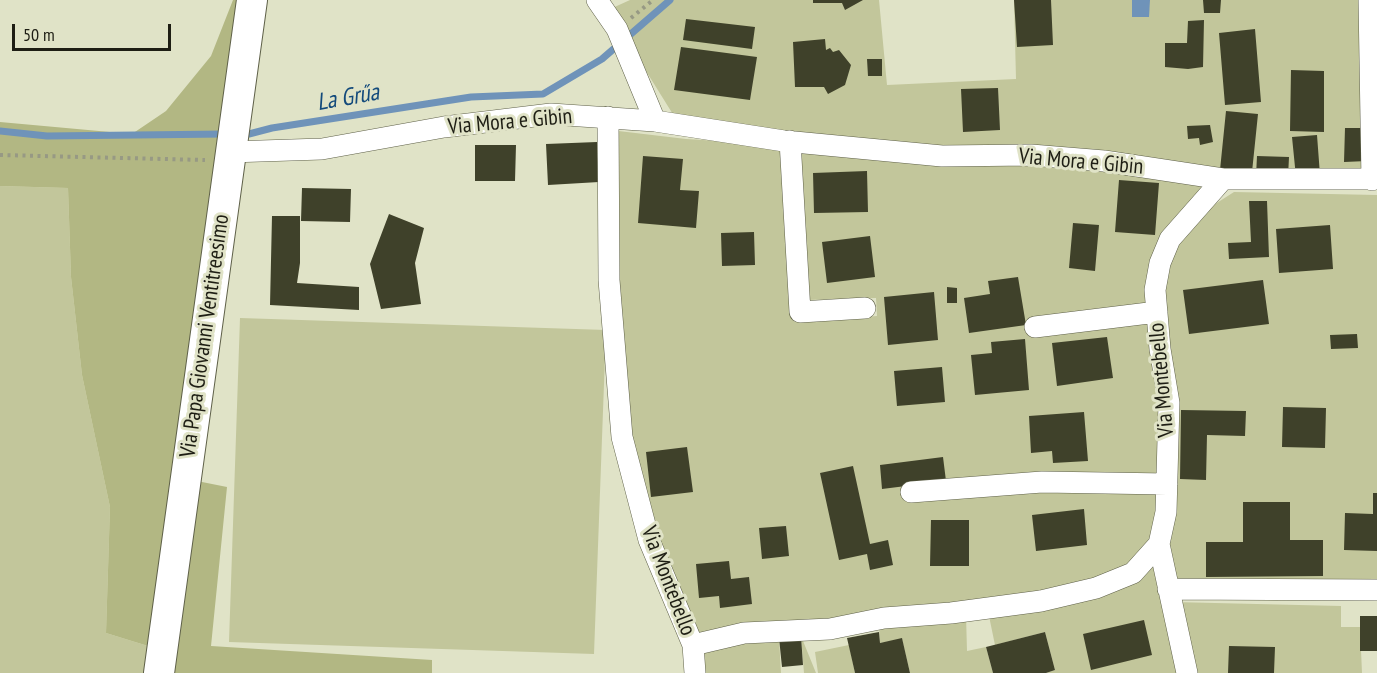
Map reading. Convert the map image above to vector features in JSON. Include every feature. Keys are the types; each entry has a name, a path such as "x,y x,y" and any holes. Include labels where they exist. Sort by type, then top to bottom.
{"street":[{"name":"Via Papa Giovanni Ventitreesimo","path":"159,673 252,0"},
{"path":"597,0 621,40 655,121"},
{"name":"Via Mora e Gibin","path":"230,156 322,149 444,127 551,114 655,121 790,141 942,156 1031,155 1104,161 1223,179 1375,180 1369,0"},
{"name":"Via Montebello","path":"608,117 609,280 622,437 650,540 693,645 744,633 830,629 884,618 951,613 1041,601 1096,588 1133,573 1159,544 1166,512 1169,403 1155,290 1160,263 1170,238 1223,179"},
{"path":"790,141 800,312 865,308"},
{"name":"Via Montebello","path":"1035,327 1157,312"},
{"path":"911,492 1042,482 1167,484"},
{"path":"1159,544 1187,673"},
{"path":"1168,589 1377,590"},
{"path":"693,645 695,673"}],"path":[{"path":"0,155 230,156"}],"green space":[{"path":"233,0 240,0 218,133 148,646 106,633 110,507 82,375 71,277 68,188 0,186 0,122 132,134 166,111 211,56"},
{"path":"630,0 879,0 887,85 1016,79 1014,0 1365,0 1367,188 942,150 684,132 608,10"},
{"path":"610,130 686,139 785,145 794,322 877,316 876,298 806,300 798,150 1043,164 1226,188 1174,231 1153,315 1166,484 999,488 1165,490 1144,561 1088,585 695,636 654,545 628,439"},
{"path":"0,186 68,188 71,277 82,375 110,507 106,633 148,646 144,673 0,673"},
{"path":"1234,192 1377,195 1377,584 1171,593 1162,257 1198,215"},
{"path":"240,318 606,330 594,654 229,642"},
{"path":"187,479 227,487 211,646 432,660 432,673 165,673"},
{"path":"1160,549 1183,673 1046,673 1055,670 1045,632 995,645 989,616 1038,607"},
{"path":"1173,602 1341,606 1341,627 1360,627 1362,673 1188,673"},
{"path":"966,615 967,651 986,647 993,673 910,673 902,639 880,643 879,626"},
{"path":"801,636 816,673 804,673"},
{"path":"779,638 781,673 701,673 698,643"},
{"path":"849,645 855,673 818,673 815,652"}],"water":[{"path":"1132,0 1150,0 1149,17 1132,17"}],"building":[{"path":"813,0 863,0 845,10 842,3 813,3"},
{"path":"1014,0 1051,0 1053,45 1017,47"},
{"path":"1203,0 1221,0 1220,13 1204,13"},
{"path":"686,19 755,27 752,49 683,40"},
{"path":"1204,20 1203,67 1188,69 1165,67 1165,43 1187,43 1188,21"},
{"path":"1255,29 1261,102 1225,105 1219,33"},
{"path":"825,39 826,50 830,48 833,52 839,50 851,65 845,85 828,94 824,87 795,87 793,42"},
{"path":"681,47 757,57 750,100 674,90"},
{"path":"867,59 882,59 882,76 868,76"},
{"path":"1291,70 1324,71 1324,132 1290,131"},
{"path":"998,88 1000,130 963,132 961,89"},
{"path":"1226,111 1258,114 1252,172 1220,170"},
{"path":"1210,125 1213,142 1200,145 1199,138 1188,139 1187,126"},
{"path":"1345,128 1366,128 1367,161 1344,162"},
{"path":"1317,135 1320,175 1296,177 1292,137"},
{"path":"597,142 599,182 548,185 546,144"},
{"path":"475,145 516,145 515,181 475,181"},
{"path":"643,156 683,159 680,190 699,191 696,228 638,223"},
{"path":"1257,156 1289,157 1288,177 1256,176"},
{"path":"867,171 868,212 814,213 813,173"},
{"path":"1119,180 1159,183 1155,235 1115,232"},
{"path":"302,188 351,189 350,222 301,221"},
{"path":"1249,201 1267,201 1269,257 1229,259 1228,243 1251,242"},
{"path":"389,214 424,228 415,263 421,304 381,309 370,264"},
{"path":"272,216 300,216 300,263 297,283 359,287 359,310 270,305"},
{"path":"1073,223 1099,225 1095,271 1069,268"},
{"path":"1330,225 1333,269 1279,273 1276,229"},
{"path":"754,232 755,265 722,266 721,233"},
{"path":"870,236 875,277 827,283 822,242"},
{"path":"1018,277 1026,325 969,333 964,298 990,294 988,281"},
{"path":"1263,280 1269,324 1189,334 1183,290"},
{"path":"947,287 957,288 957,303 947,303"},
{"path":"934,292 938,340 888,345 884,297"},
{"path":"1357,334 1358,348 1331,349 1330,335"},
{"path":"1107,337 1113,378 1057,386 1052,343"},
{"path":"1025,339 1029,390 975,395 971,355 992,353 991,342"},
{"path":"942,367 945,402 897,406 894,371"},
{"path":"1283,407 1326,408 1325,448 1282,447"},
{"path":"1181,410 1246,411 1245,436 1207,435 1206,480 1180,479"},
{"path":"1084,412 1088,461 1053,463 1052,451 1031,453 1029,416"},
{"path":"687,447 693,492 651,497 646,452"},
{"path":"943,457 946,481 882,489 880,465"},
{"path":"853,466 870,544 888,540 893,565 870,570 867,554 839,560 820,473"},
{"path":"1373,493 1377,493 1377,551 1344,550 1345,513 1373,514"},
{"path":"1243,502 1290,502 1290,540 1323,540 1323,576 1206,577 1206,542 1243,542"},
{"path":"1084,509 1087,545 1036,551 1032,515"},
{"path":"931,520 969,520 969,566 930,566"},
{"path":"786,526 789,556 762,559 759,528"},
{"path":"729,561 731,579 749,577 752,604 720,608 719,596 699,598 696,564"},
{"path":"1360,616 1377,616 1377,651 1360,651"},
{"path":"1144,620 1152,655 1091,670 1083,634"},
{"path":"879,632 880,643 902,638 910,673 855,673 847,638"},
{"path":"1045,632 1055,670 1046,673 993,673 986,647"},
{"path":"801,636 803,665 782,667 779,638"},
{"path":"1229,646 1275,647 1274,673 1228,673"}],"waterway":[{"name":"La Grűa","path":"239,134 471,97 543,94 602,59 670,0"},
{"name":"La Grűa","path":"0,131 47,136 225,134"}]}
